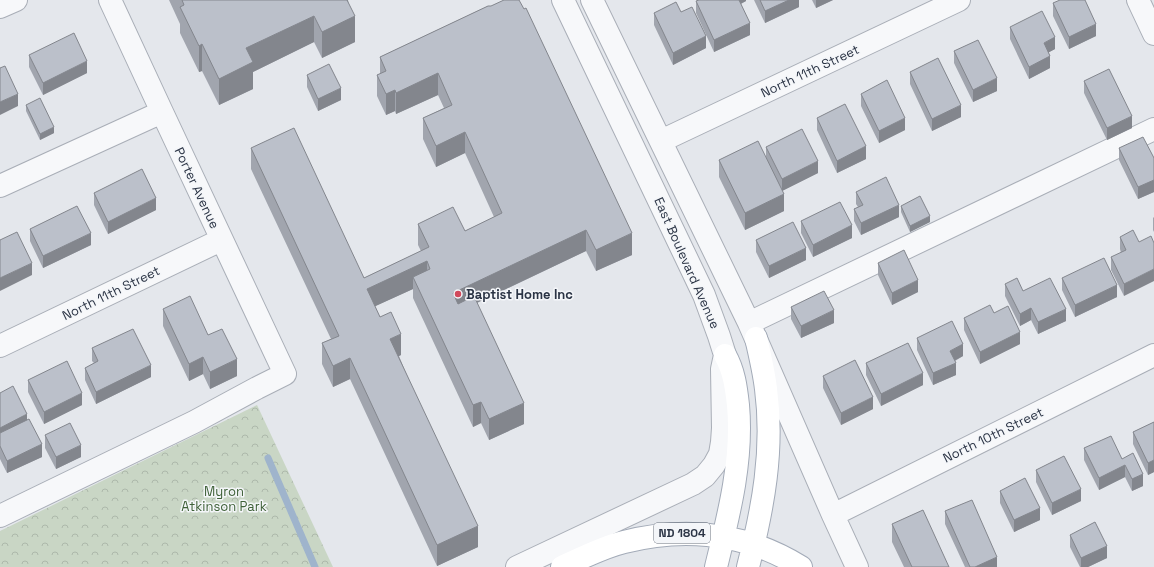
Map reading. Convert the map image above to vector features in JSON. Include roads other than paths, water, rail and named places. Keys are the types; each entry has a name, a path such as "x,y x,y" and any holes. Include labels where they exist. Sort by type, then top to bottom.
{"main road":[{"path":"748,567 754,545 765,486 769,434 766,388 752,331"},
{"path":"716,567 724,537 735,481 739,439 739,418 735,380 731,365 725,355"},
{"name":"ND 1804","path":"562,567 602,549 623,542 684,533 724,537 754,545 770,550 801,567"}],"street":[{"path":"0,8 16,0"},
{"name":"Porter Avenue","path":"0,516 194,422 285,374 110,0"},
{"name":"East Boulevard Avenue","path":"517,567 693,484 705,476 714,465 720,454 722,442 722,369 725,355 719,336 704,295 563,0"},
{"path":"592,0 752,331 857,567"},
{"name":"North 11th Street","path":"661,142 960,0"},
{"path":"1138,0 1154,34"},
{"path":"0,186 162,112"},
{"path":"752,331 1154,129"},
{"name":"North 11th Street","path":"0,346 222,240"},
{"name":"North 10th Street","path":"833,515 1154,355"}],"waterway":[{"path":"268,458 315,567"}],"place":[{"name":"Baptist Home Inc","path":"458,294"}],"park label":[{"name":"Myron Atkinson Park","path":"224,498"}]}
